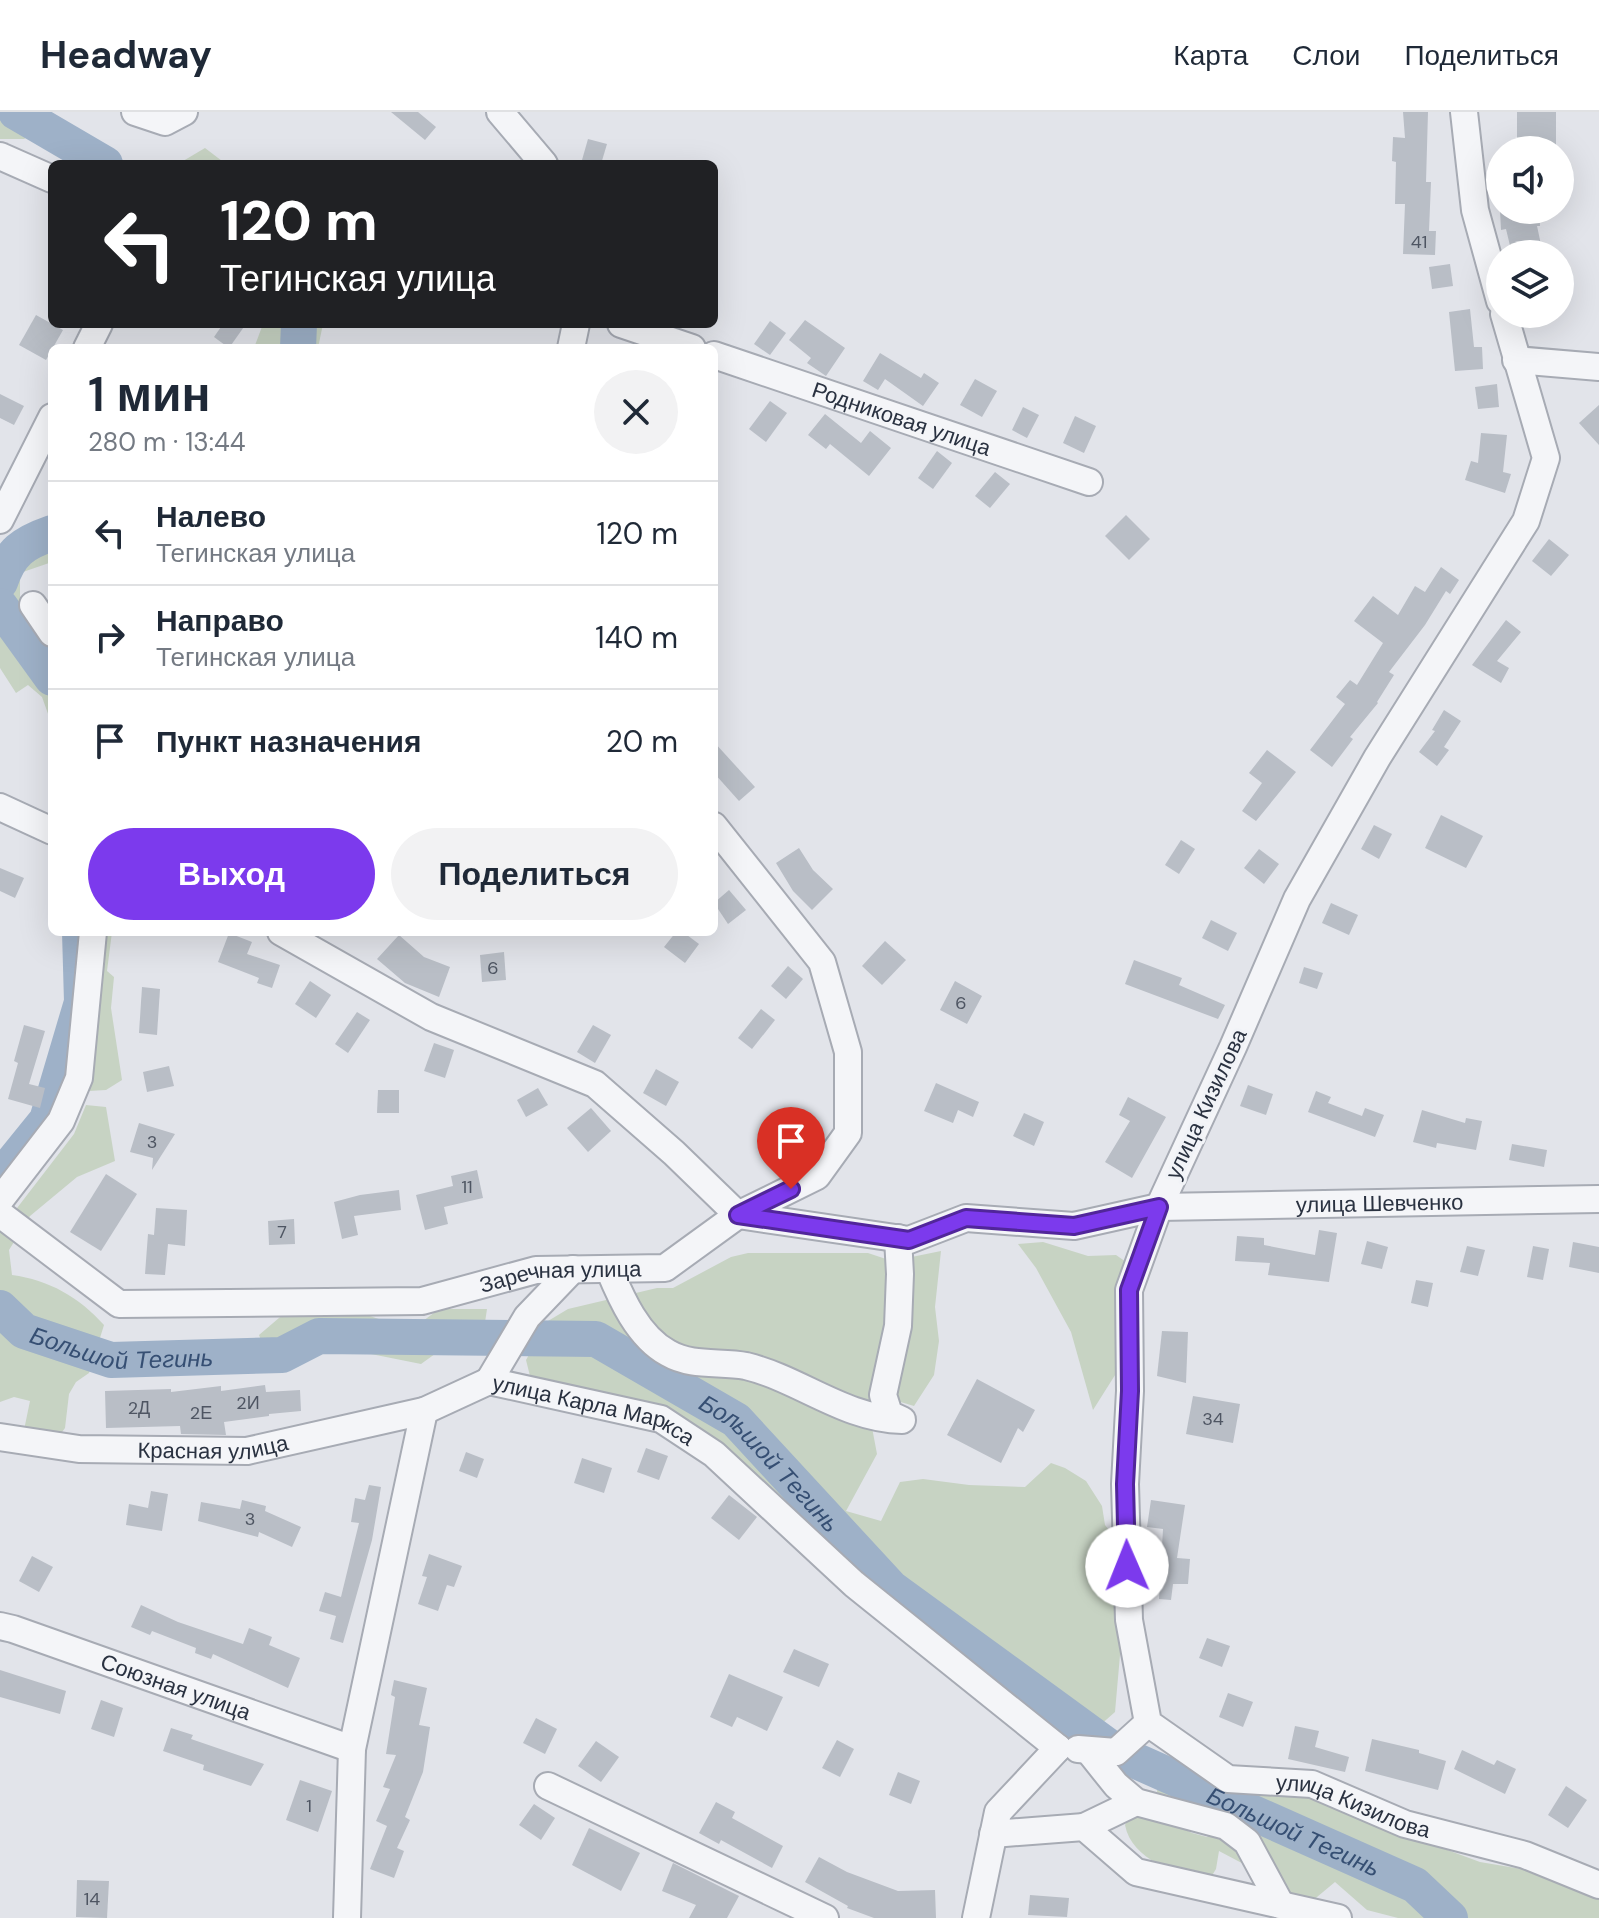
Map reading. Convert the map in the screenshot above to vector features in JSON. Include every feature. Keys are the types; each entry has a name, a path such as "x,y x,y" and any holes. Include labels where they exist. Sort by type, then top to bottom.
{"street":[{"path":"135,112 165,122 184,112"},
{"path":"500,112 541,160"},
{"path":"1464,112 1475,210 1486,250"},
{"path":"0,156 48,177"},
{"path":"633,328 680,344"},
{"name":"улица Кизилова","path":"1508,328 1546,458 1526,521 1377,758 1297,899 1159,1207 1129,1290 1130,1391 1125,1484 1129,1620 1148,1723 1228,1779 1312,1784 1405,1824 1525,1855 1599,1885"},
{"name":"Родниковая улица","path":"718,356 1089,482"},
{"path":"1516,360 1599,367"},
{"path":"0,520 48,425"},
{"path":"33,605 48,627"},
{"path":"0,807 48,829"},
{"name":"Заречная улица","path":"0,1214 119,1304 422,1301 536,1270 665,1268 738,1215 817,1176 848,1133 848,1052 822,962 718,831"},
{"path":"0,1200 61,1121 79,1078 93,936"},
{"path":"288,936 431,1017 595,1084 674,1153 738,1215 898,1238 898,1326 883,1395 889,1414 902,1420 882,1419 841,1407 789,1381 744,1366 698,1363 668,1353 634,1319 609,1269"},
{"name":"улица Шевченко","path":"898,1238 909,1240 966,1218 1074,1226 1159,1207 1599,1199"},
{"path":"489,1381 527,1317 573,1269"},
{"name":"улица Карла Маркса","path":"424,1411 489,1381 661,1419 714,1454 854,1584 1058,1748"},
{"path":"347,1918 352,1749 424,1411"},
{"name":"Красная улица","path":"0,1437 79,1449 247,1451 424,1411"},
{"name":"Союзная улица","path":"0,1626 352,1749"},
{"path":"976,1918 998,1812 1058,1748 1116,1752 1148,1723"},
{"path":"1088,1750 1116,1785 1136,1802 1226,1826 1247,1842 1281,1905"},
{"path":"548,1786 825,1918"},
{"path":"993,1834 1084,1827 1136,1802"},
{"path":"1084,1827 1136,1872 1338,1918"}],"green space":[{"path":"0,112 48,112 51,124 24,139 0,139"},
{"path":"205,148 221,160 185,160"},
{"path":"262,328 322,328 319,344 256,344"},
{"path":"48,526 48,563 20,573 20,606 48,655 48,714 42,697 28,685 16,693 0,668 0,593 8,577 19,572 9,546 15,534"},
{"path":"80,936 111,936 107,971 114,977 111,1008 122,1080 106,1090 89,1091 79,1078"},
{"path":"86,1105 106,1107 115,1161 77,1177 30,1216 9,1250 12,1275 62,1291 104,1325 89,1373 76,1382 69,1394 65,1428 56,1440 24,1430 30,1401 14,1397 0,1402 0,1209 14,1212 74,1134"},
{"path":"1043,1242 1088,1256 1116,1255 1129,1264 1122,1364 1093,1410 1071,1332 1036,1268 1018,1244"},
{"path":"941,1251 935,1307 939,1341 934,1375 914,1406 894,1400 870,1417 877,1454 846,1511 881,1521 900,1482 923,1479 1025,1487 1051,1463 1086,1481 1102,1506 1105,1525 1121,1546 1123,1621 1115,1712 1098,1727 1116,1752 1058,1748 714,1454 531,1380 526,1360 548,1321 568,1309 657,1288 673,1288 731,1257 748,1253 868,1253 892,1261"},
{"path":"439,1309 487,1309 481,1349 446,1346 421,1364 336,1347 301,1353 264,1348 259,1335 286,1312 329,1317 367,1315 411,1330"},
{"path":"1175,1758 1231,1790 1302,1796 1352,1811 1480,1862 1528,1870 1599,1893 1599,1918 1398,1918 1367,1910 1335,1882 1311,1902 1289,1895 1276,1881 1219,1851 1216,1869 1208,1882 1170,1870 1146,1856 1129,1837 1125,1825 1131,1814 1163,1818 1207,1837 1229,1815 1183,1810 1157,1792 1159,1760"}],"building":[{"path":"391,112 418,112 436,127 425,140"},
{"path":"1403,112 1428,112 1426,182 1431,182 1429,231 1436,231 1435,255 1403,254 1405,204 1395,204 1396,162 1392,161 1393,137 1405,138"},
{"path":"1517,112 1556,112 1556,136 1517,136"},
{"path":"588,139 607,144 602,160 582,160"},
{"path":"1501,224 1540,224 1537,226 1540,240 1509,240 1506,229 1501,230"},
{"path":"1450,264 1453,286 1432,289 1429,267"},
{"path":"1470,309 1474,347 1482,347 1483,369 1455,371 1449,312"},
{"path":"36,315 48,322 48,328 63,330 55,344 48,344 46,360 19,345"},
{"path":"805,320 845,348 826,376 807,363 811,358 789,340"},
{"path":"770,321 786,333 770,355 754,344"},
{"path":"220,328 243,328 232,344 224,344 214,337"},
{"path":"880,353 921,378 924,373 939,383 923,406 885,379 878,390 863,381"},
{"path":"975,379 997,391 982,417 960,405"},
{"path":"1497,384 1499,407 1478,409 1475,387"},
{"path":"0,394 24,406 14,425 0,418"},
{"path":"770,401 787,413 766,442 749,429"},
{"path":"1599,405 1599,445 1579,423"},
{"path":"1023,407 1039,415 1027,438 1012,430"},
{"path":"825,414 861,443 870,431 891,448 869,476 830,444 826,449 808,435"},
{"path":"1075,416 1096,426 1084,453 1063,443"},
{"path":"1481,433 1507,435 1503,472 1511,474 1505,493 1465,480 1471,461 1478,463"},
{"path":"937,451 952,463 933,489 918,478"},
{"path":"995,472 1010,484 990,508 975,496"},
{"path":"1126,515 1150,539 1129,560 1105,536"},
{"path":"1549,539 1569,555 1551,576 1532,561"},
{"path":"1441,567 1459,580 1450,594 1446,591 1389,672 1394,675 1378,703 1350,737 1353,739 1332,767 1310,750 1345,704 1336,697 1350,680 1357,685 1383,643 1354,621 1373,596 1398,615 1415,586 1425,592"},
{"path":"1506,620 1521,632 1497,661 1509,668 1501,683 1472,665"},
{"path":"1444,710 1461,721 1444,747 1449,750 1437,766 1419,752 1435,731 1432,730"},
{"path":"718,746 755,787 739,801 718,777"},
{"path":"1267,750 1296,772 1256,821 1242,811 1262,783 1249,773"},
{"path":"1441,815 1483,836 1466,868 1425,848"},
{"path":"1374,825 1392,834 1379,859 1361,849"},
{"path":"1181,840 1195,849 1179,874 1165,865"},
{"path":"799,848 813,870 833,889 812,910 793,891 776,863"},
{"path":"1259,849 1279,864 1264,884 1244,868"},
{"path":"0,868 24,878 15,898 0,891"},
{"path":"729,890 746,910 728,924 718,909 718,900"},
{"path":"1331,903 1358,915 1349,935 1322,923"},
{"path":"1211,920 1237,933 1228,951 1202,938"},
{"path":"228,936 237,936 252,942 247,954 280,965 272,988 257,983 259,978 218,962"},
{"path":"400,936 424,957 450,967 439,997 405,983 377,959"},
{"path":"673,936 688,936 699,944 685,963 664,947"},
{"path":"885,941 906,960 882,985 862,966"},
{"path":"504,952 506,980 482,982 480,955"},
{"path":"1134,960 1182,978 1179,985 1225,1005 1218,1019 1125,984"},
{"path":"788,966 803,979 786,999 771,986"},
{"path":"1304,967 1323,973 1317,989 1299,983"},
{"path":"310,981 331,995 316,1018 295,1004"},
{"path":"955,981 982,996 967,1024 940,1010"},
{"path":"142,987 160,989 157,1035 139,1033"},
{"path":"761,1009 775,1020 752,1049 738,1038"},
{"path":"357,1012 370,1020 348,1053 335,1044"},
{"path":"24,1025 45,1031 29,1084 45,1088 40,1108 8,1099"},
{"path":"593,1025 611,1035 595,1063 577,1052"},
{"path":"434,1043 454,1050 445,1078 424,1071"},
{"path":"169,1066 174,1086 147,1092 143,1072"},
{"path":"656,1069 679,1082 666,1106 643,1093"},
{"path":"936,1083 979,1102 973,1117 958,1110 953,1123 924,1111"},
{"path":"1248,1085 1273,1094 1266,1115 1240,1106"},
{"path":"538,1088 548,1105 526,1117 517,1100"},
{"path":"378,1090 399,1090 399,1113 377,1113"},
{"path":"1316,1091 1331,1097 1328,1103 1362,1116 1365,1108 1384,1115 1375,1137 1308,1112"},
{"path":"1128,1097 1166,1117 1132,1178 1105,1162 1130,1121 1119,1115"},
{"path":"591,1108 611,1131 588,1152 567,1128"},
{"path":"1422,1110 1465,1123 1466,1118 1482,1121 1476,1150 1437,1143 1436,1148 1413,1142"},
{"path":"1024,1113 1044,1122 1034,1146 1013,1136"},
{"path":"139,1123 175,1134 152,1170 153,1158 130,1152"},
{"path":"1512,1144 1547,1150 1544,1167 1509,1160"},
{"path":"477,1170 483,1198 444,1207 448,1224 425,1230 416,1195 453,1186 451,1176"},
{"path":"106,1174 137,1194 101,1251 70,1232"},
{"path":"399,1190 401,1210 354,1216 358,1235 342,1239 334,1202"},
{"path":"156,1208 187,1210 185,1246 168,1244 165,1275 145,1274 148,1234 154,1235"},
{"path":"294,1219 295,1244 269,1245 268,1221"},
{"path":"1319,1230 1337,1233 1329,1282 1268,1275 1270,1263 1235,1261 1237,1236 1264,1238 1264,1245 1315,1255"},
{"path":"1367,1241 1388,1247 1382,1269 1361,1264"},
{"path":"1573,1242 1599,1247 1599,1273 1569,1267"},
{"path":"1467,1246 1485,1250 1478,1276 1460,1272"},
{"path":"1533,1246 1549,1249 1543,1280 1527,1277"},
{"path":"1416,1280 1433,1283 1428,1307 1411,1303"},
{"path":"1162,1331 1188,1332 1186,1383 1157,1376"},
{"path":"977,1379 1035,1410 1023,1432 1018,1428 1001,1463 947,1435"},
{"path":"265,1385 266,1392 300,1390 301,1411 224,1422 226,1435 181,1434 180,1426 106,1428 105,1391 171,1389 171,1392 221,1386 221,1391"},
{"path":"1193,1396 1240,1404 1233,1443 1186,1434"},
{"path":"646,1448 668,1456 659,1480 637,1472"},
{"path":"466,1452 484,1459 477,1478 459,1471"},
{"path":"582,1458 612,1468 604,1493 574,1483"},
{"path":"369,1485 381,1487 372,1540 343,1643 330,1639 336,1616 319,1611 325,1592 341,1597 359,1523 351,1522 355,1498 365,1500"},
{"path":"151,1491 168,1494 162,1531 126,1525 129,1504 148,1508"},
{"path":"729,1495 757,1517 739,1540 711,1518"},
{"path":"242,1500 266,1506 265,1511 301,1527 292,1547 259,1532 258,1537 198,1521 201,1502 240,1509"},
{"path":"1151,1500 1185,1505 1177,1558 1190,1559 1188,1584 1173,1584 1171,1600 1159,1599 1163,1529 1147,1527"},
{"path":"429,1554 462,1566 454,1587 447,1585 438,1611 418,1604 427,1577 422,1576"},
{"path":"32,1556 53,1567 39,1592 19,1581"},
{"path":"141,1605 178,1622 243,1644 249,1628 272,1637 269,1645 300,1658 288,1688 213,1654 211,1659 195,1653 196,1648 152,1631 150,1635 131,1627"},
{"path":"1207,1638 1230,1646 1222,1667 1199,1658"},
{"path":"794,1649 829,1664 819,1687 783,1672"},
{"path":"0,1670 66,1691 60,1714 0,1697"},
{"path":"729,1674 783,1697 767,1731 737,1717 732,1727 710,1717"},
{"path":"394,1680 427,1688 419,1725 430,1727 423,1772 405,1817 410,1820 397,1848 404,1851 394,1878 370,1869 387,1826 376,1821 390,1789 383,1787 396,1755 386,1754 395,1697 391,1695"},
{"path":"1228,1693 1253,1702 1243,1727 1219,1717"},
{"path":"101,1700 123,1708 114,1737 91,1729"},
{"path":"536,1718 557,1729 545,1754 523,1743"},
{"path":"1295,1726 1319,1731 1315,1747 1349,1757 1345,1772 1288,1759"},
{"path":"171,1728 193,1735 191,1739 264,1764 251,1786 203,1770 204,1765 163,1751"},
{"path":"1372,1739 1419,1750 1419,1753 1446,1761 1438,1790 1365,1771"},
{"path":"837,1740 854,1749 840,1777 822,1768"},
{"path":"596,1741 619,1757 601,1782 578,1766"},
{"path":"1462,1750 1494,1765 1497,1760 1516,1769 1505,1794 1454,1769"},
{"path":"898,1772 920,1781 911,1804 889,1795"},
{"path":"300,1780 332,1791 318,1832 286,1820"},
{"path":"1566,1786 1587,1800 1568,1828 1548,1815"},
{"path":"716,1802 735,1812 732,1818 783,1846 772,1868 721,1840 719,1844 699,1833"},
{"path":"534,1804 555,1818 541,1840 519,1825"},
{"path":"589,1828 640,1853 621,1891 572,1865"},
{"path":"819,1857 847,1872 898,1891 935,1890 936,1918 874,1918 847,1908 805,1882"},
{"path":"673,1863 739,1896 727,1918 689,1918 696,1905 662,1891"},
{"path":"77,1880 109,1881 107,1918 76,1917"},
{"path":"1030,1895 1069,1898 1067,1917 1028,1915"}],"waterway":[{"name":"Большой Тегинь","path":"16,112 98,160"},
{"name":"Большой Тегинь","path":"298,344 299,328"},
{"name":"Большой Тегинь","path":"0,582 8,563 19,550 48,535"},
{"name":"Большой Тегинь","path":"0,606 48,672"},
{"name":"Большой Тегинь","path":"0,1178 47,1120 82,1002 80,936"},
{"name":"Большой Тегинь","path":"0,1308 24,1331 111,1360 282,1355 319,1336 596,1339 736,1420 891,1588 1116,1752 1415,1885 1450,1918"}],"route":[{"path":"791,1189 738,1215 909,1240 966,1218 1074,1226 1159,1207 1129,1290 1130,1391 1125,1484 1127,1566"}]}
